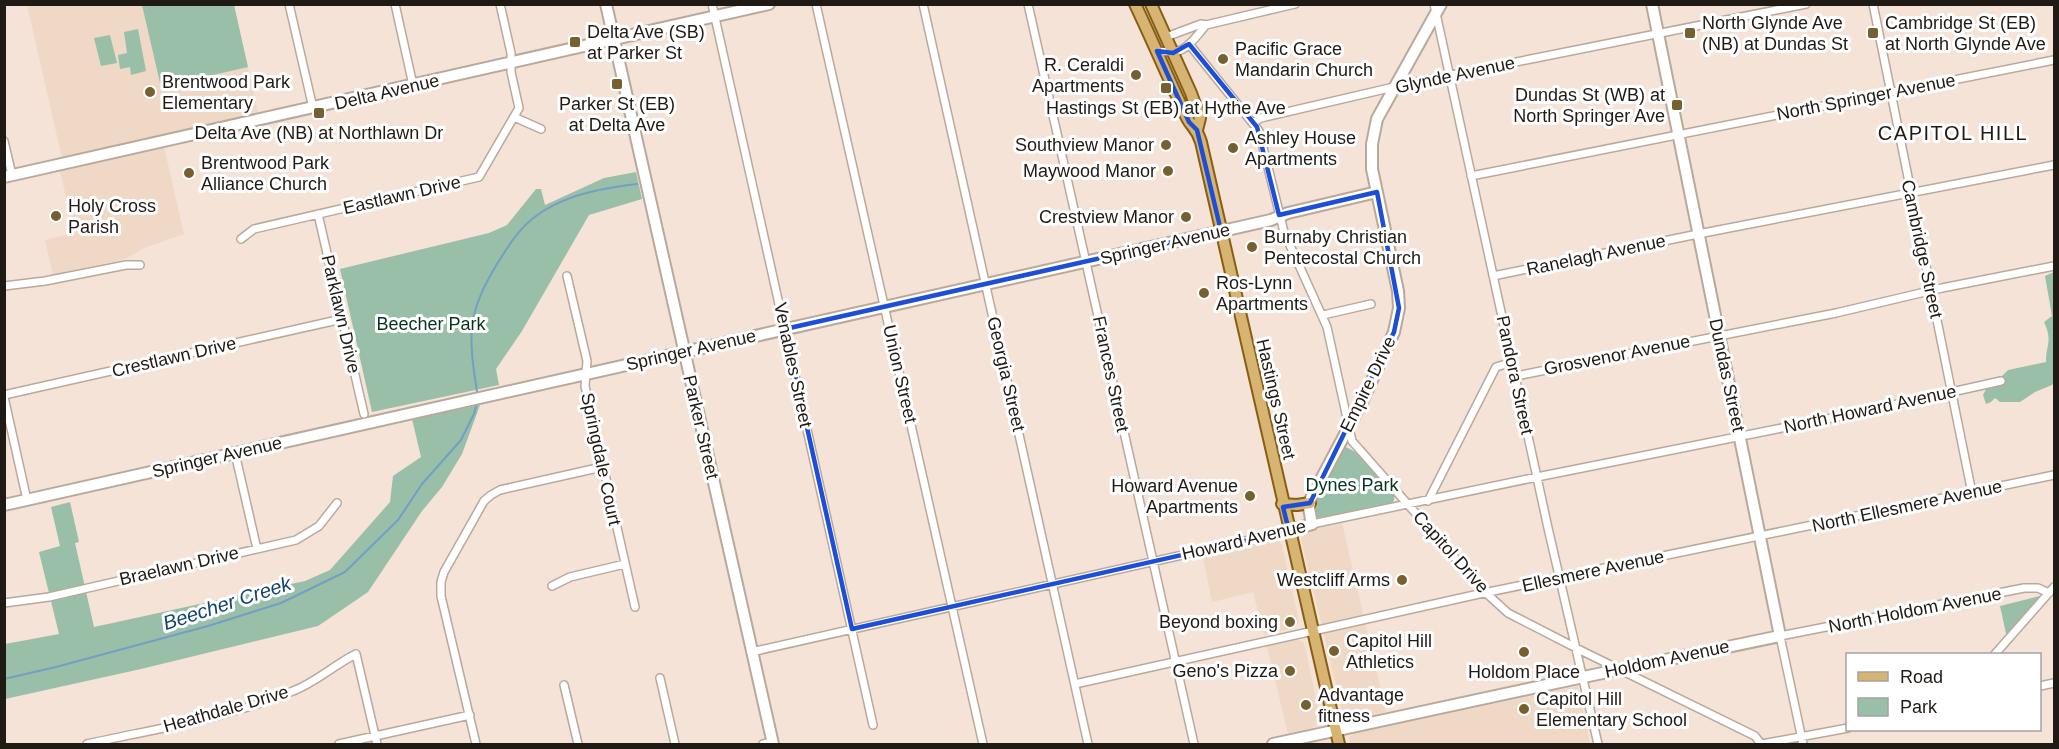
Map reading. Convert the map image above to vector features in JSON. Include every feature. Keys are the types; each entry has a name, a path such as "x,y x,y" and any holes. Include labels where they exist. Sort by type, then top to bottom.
{"main road":[{"name":"Hastings Street","path":"1135,4 1189,122 1197,130"},
{"name":"Hastings Street","path":"1151,4 1200,118 1197,130 1339,744"},
{"path":"1282,504 1310,503"}],"street":[{"path":"290,4 313,108"},
{"path":"395,4 413,86"},
{"name":"Eastlawn Drive","path":"241,240 254,229 477,178 484,172 519,106 512,75 511,53 500,4"},
{"name":"Parker Street","path":"606,4 751,652 769,744"},
{"name":"Venables Street","path":"712,4 873,725"},
{"name":"Delta Avenue","path":"8,176 769,4"},
{"name":"Union Street","path":"816,4 983,744"},
{"name":"Georgia Street","path":"923,4 1088,744"},
{"name":"Frances Street","path":"1028,4 1194,744"},
{"path":"1166,38 1201,24 1206,25 1295,4"},
{"name":"Dundas Street","path":"1652,4 1802,741"},
{"name":"Glynde Avenue","path":"1254,123 1261,118 1393,88 1806,4"},
{"name":"Cambridge Street","path":"1873,4 1972,493"},
{"name":"Pandora Street","path":"1437,7 1449,76 1598,744"},
{"name":"Empire Drive","path":"1310,503 1394,333 1399,308 1396,281 1372,169 1372,144 1377,119 1437,7"},
{"path":"1157,51 1173,53 1183,51 1206,25"},
{"name":"Capitol Drive","path":"1189,44 1254,123 1261,137 1284,232 1327,327 1352,441 1486,593 1508,613 1755,736 1762,744"},
{"name":"North Springer Avenue","path":"1678,134 2055,60"},
{"path":"514,117 541,129"},
{"path":"1471,176 1678,134"},
{"path":"4,141 8,176"},
{"name":"Ranelagh Avenue","path":"1493,276 2055,165"},
{"name":"Springer Avenue","path":"4,505 1271,220 1279,216 1377,192"},
{"name":"Parklawn Drive","path":"318,214 364,414"},
{"path":"4,286 45,281 126,265 140,265"},
{"name":"Grosvenor Avenue","path":"1516,376 1836,313 2055,266"},
{"name":"Springdale Court","path":"567,276 587,361 585,386 635,607"},
{"path":"1323,315 1371,304"},
{"name":"Crestlawn Drive","path":"4,396 342,319"},
{"path":"1428,501 1496,367 1513,362"},
{"name":"North Howard Avenue","path":"1740,436 1863,412 2001,381"},
{"path":"4,396 27,500"},
{"name":"Howard Avenue","path":"751,652 1053,585 1312,524 1740,436"},
{"name":"Braelawn Drive","path":"4,603 49,597 257,549 235,453"},
{"path":"476,744 441,596 444,572 484,501 491,495 500,490 602,467"},
{"name":"North Ellesmere Avenue","path":"1760,537 2055,475"},
{"path":"257,549 296,540 319,526 337,503"},
{"path":"1310,503 1312,524"},
{"name":"Ellesmere Avenue","path":"1075,684 1560,577 1760,537"},
{"path":"552,586 570,577 625,564"},
{"name":"North Holdom Avenue","path":"1780,636 2024,588 2052,590"},
{"path":"1996,653 2052,590"},
{"name":"Holdom Avenue","path":"1273,744 1780,636"},
{"name":"Heathdale Drive","path":"87,744 224,714 290,693 309,684 356,654 375,736"},
{"path":"660,678 675,744"},
{"path":"564,685 578,744"},
{"path":"339,744 470,715"},
{"path":"1762,744 1802,741 1846,729"},
{"path":"375,736 377,744"}],"highlighted area":[{"path":"1189,44 1257,127 1279,215 1377,192 1399,308 1394,332 1310,503 1283,507 1289,531 852,629 785,329 1221,231 1197,130 1189,122 1157,51 1173,53"}],"shaded area":[{"name":"Brentwood Park Elementary","path":"27,5 234,5 258,113 62,158"},
{"path":"164,147 184,234 144,248 125,259 53,275 45,240 74,233 60,170"},
{"path":"1342,523 1386,712 1351,720 1344,718 1301,539 1307,531"},
{"path":"1273,540 1279,541 1282,545 1299,621 1295,628 1264,635 1253,592 1212,602 1202,552"},
{"path":"1296,640 1302,641 1305,646 1320,718 1318,724 1312,729 1288,734 1267,646"},
{"name":"Capitol Hill Elementary School","path":"1578,686 1590,744 1350,744 1349,738 1354,733"}],"green space":[{"path":"142,5 234,5 248,67 161,87"},
{"path":"138,29 146,71 131,75 130,67 120,69 118,55 127,53 124,32"},
{"path":"110,35 117,63 101,66 94,38"},
{"name":"Beecher Park","path":"636,172 642,199 589,215 522,331 496,369 499,385 372,412 340,269 489,233 507,225 536,189 541,189 545,205 604,178"},
{"path":"2054,272 2054,382 2020,402 2000,402 1995,398 1986,404 1983,395 1987,387 2004,381 2002,376 2008,370 2046,362 2049,338 2044,322 2052,316 2045,276"},
{"path":"480,405 462,454 442,487 422,511 368,592 318,626 5,699 5,644 59,634 39,552 60,546 51,507 70,502 79,542 75,543 94,627 305,581 330,570 390,502 393,476 421,457 412,419"},
{"name":"Dynes Park","path":"1345,447 1359,455 1379,475 1395,495 1393,503 1319,518 1315,510 1316,501"},
{"path":"2044,595 2007,638 2000,606"}],"waterway":[{"name":"Beecher Creek","path":"477,392 472,344 475,311 488,279 515,237 540,213 570,198 603,189 637,184"},
{"name":"Beecher Creek","path":"4,679 208,626 281,603 345,572 398,520 422,484 461,440 474,414 477,402"}],"place":[{"name":"North Glynde Ave (NB) at Dundas St","path":"1690,33"},
{"name":"Cambridge St (EB) at North Glynde Ave","path":"1873,33"},
{"name":"Delta Ave (SB) at Parker St","path":"575,42"},
{"name":"Pacific Grace Mandarin Church","path":"1223,59"},
{"name":"R. Ceraldi Apartments","path":"1136,75"},
{"name":"Parker St (EB) at Delta Ave","path":"617,84"},
{"name":"Hastings St (EB) at Hythe Ave","path":"1166,88"},
{"name":"Brentwood Park Elementary","path":"150,92"},
{"name":"Dundas St (WB) at North Springer Ave","path":"1677,105"},
{"name":"Delta Ave (NB) at Northlawn Dr","path":"319,113"},
{"name":"Southview Manor","path":"1166,145"},
{"name":"Ashley House Apartments","path":"1233,148"},
{"name":"Maywood Manor","path":"1168,171"},
{"name":"Brentwood Park Alliance Church","path":"189,173"},
{"name":"Holy Cross Parish","path":"56,216"},
{"name":"Crestview Manor","path":"1186,217"},
{"name":"Burnaby Christian Pentecostal Church","path":"1252,247"},
{"name":"Ros-Lynn Apartments","path":"1204,293"},
{"name":"Howard Avenue Apartments","path":"1250,496"},
{"name":"Westcliff Arms","path":"1402,580"},
{"name":"Beyond boxing","path":"1290,622"},
{"name":"Capitol Hill Athletics","path":"1334,651"},
{"name":"Holdom Place","path":"1524,652"},
{"name":"Geno's Pizza","path":"1290,671"},
{"name":"Advantage fitness","path":"1306,705"},
{"name":"Capitol Hill Elementary School","path":"1524,709"}],"district":[{"name":"CAPITOL HILL","path":"1953,133"}]}
